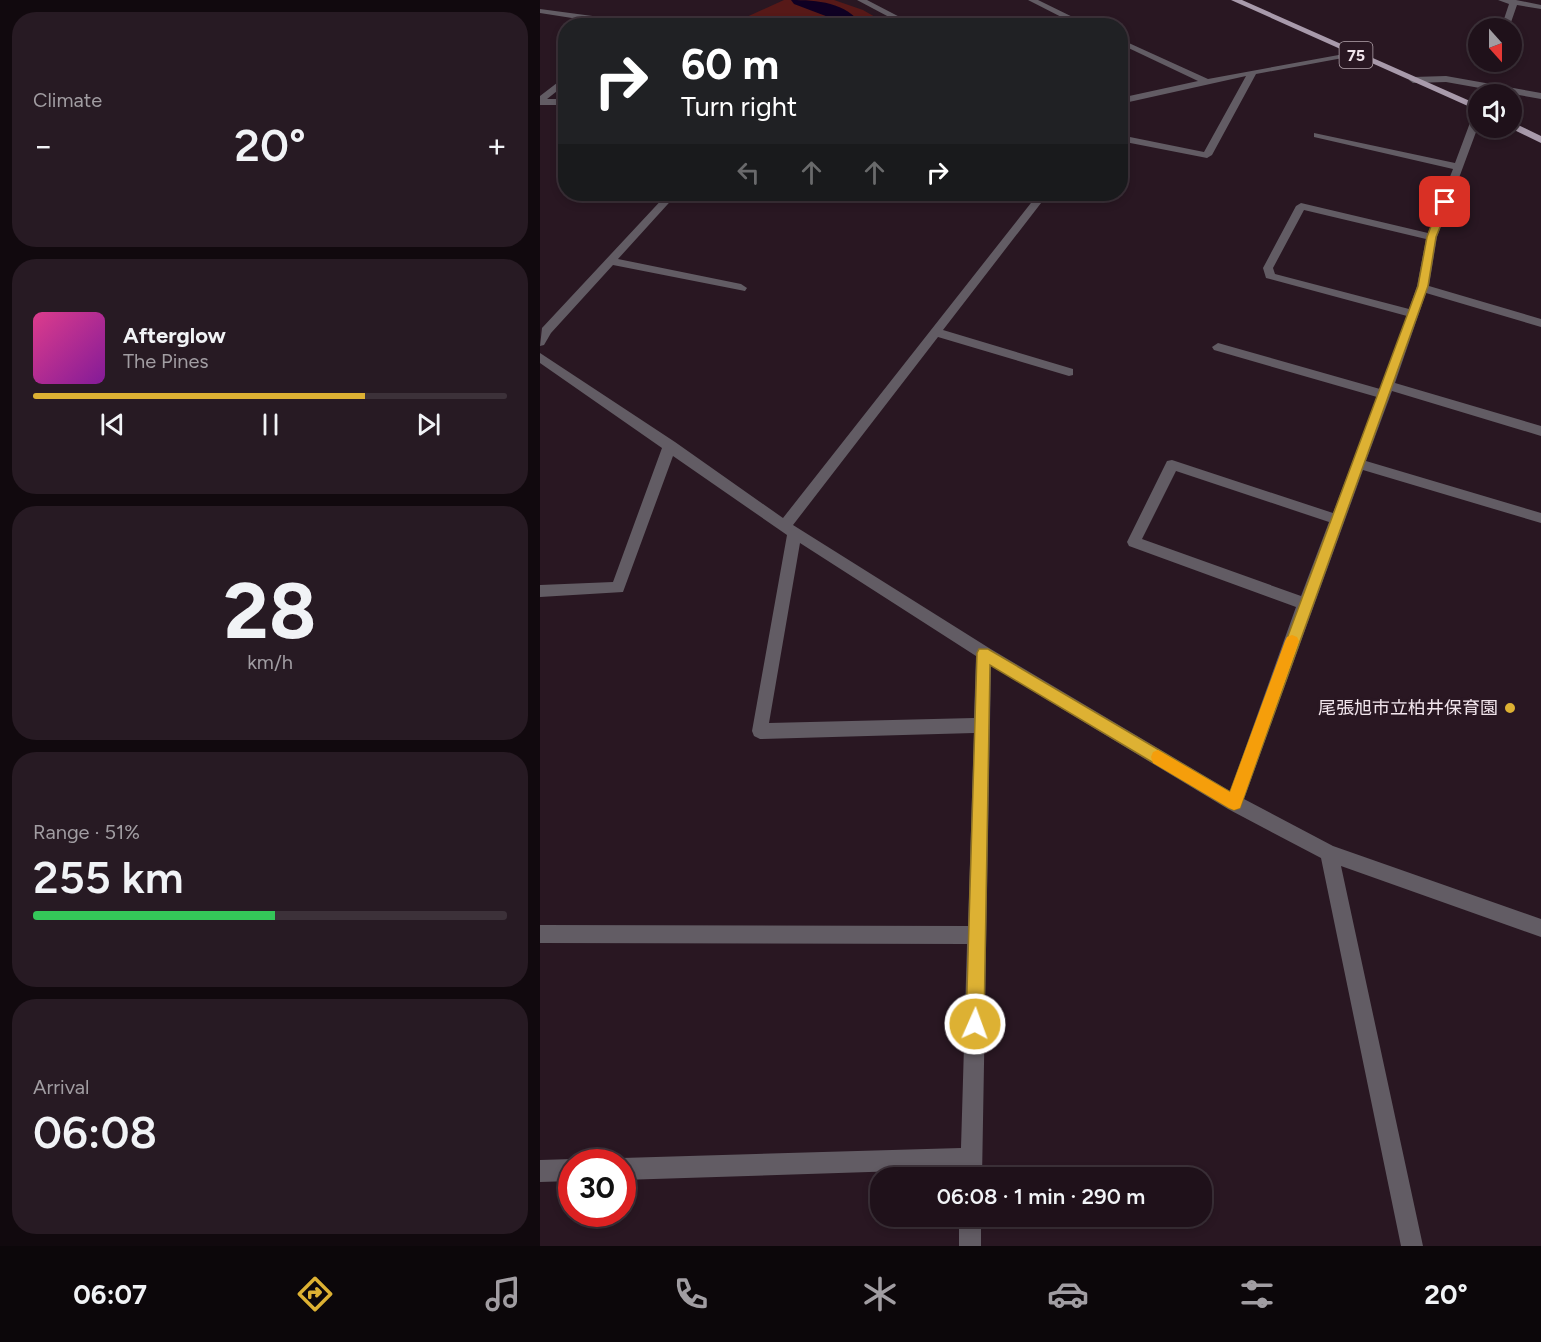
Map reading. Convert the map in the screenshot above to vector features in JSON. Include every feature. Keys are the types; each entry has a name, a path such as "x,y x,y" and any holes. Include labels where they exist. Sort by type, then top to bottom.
{"main road":[{"name":"75","path":"1235,0 1468,105"},
{"path":"1522,130 1541,140"}],"street":[{"path":"861,0 897,18"},
{"path":"1032,0 1070,18"},
{"path":"1502,0 1541,7"},
{"path":"1508,18 1513,1"},
{"path":"540,11 592,18"},
{"path":"1128,45 1207,82"},
{"path":"1128,99 1253,72 1355,55"},
{"path":"1128,140 1206,155 1253,72"},
{"path":"1413,80 1446,79 1541,96"},
{"path":"540,101 558,86"},
{"path":"540,101 558,102"},
{"path":"1317,135 1458,167"},
{"path":"1234,803 1336,519 1413,314 1422,288 1432,237 1469,138"},
{"path":"540,342 543,330 666,201"},
{"path":"982,725 760,731 790,529 935,332 1038,201"},
{"path":"1413,314 1270,276 1268,268 1301,206 1432,237"},
{"path":"610,261 741,288"},
{"path":"1422,288 1541,323"},
{"path":"935,332 1069,372"},
{"path":"1218,347 1541,431"},
{"path":"540,357 790,529 984,653 1234,803 1329,853 1541,928"},
{"path":"540,591 618,588 670,445"},
{"path":"1357,463 1541,518"},
{"path":"1305,604 1134,542 1172,465 1336,519"},
{"path":"971,1167 984,653"},
{"path":"1329,853 1412,1246"},
{"path":"540,934 978,934"},
{"path":"636,1169 870,1168"},
{"path":"540,1171 558,1170"},
{"path":"970,1227 970,1246"}],"shaded area":[{"path":"784,0 834,0 863,10 877,18 744,18"}],"waterway":[{"path":"801,0 843,18"}],"slow traffic":[{"path":"1158,757 1234,803 1292,641"}],"place":[{"name":"尾張旭市立柏井保育園","path":"1510,708"}],"route":[{"path":"975,1024 984,653 1234,803 1305,604 1401,349 1423,286 1432,237 1445,202"}]}
